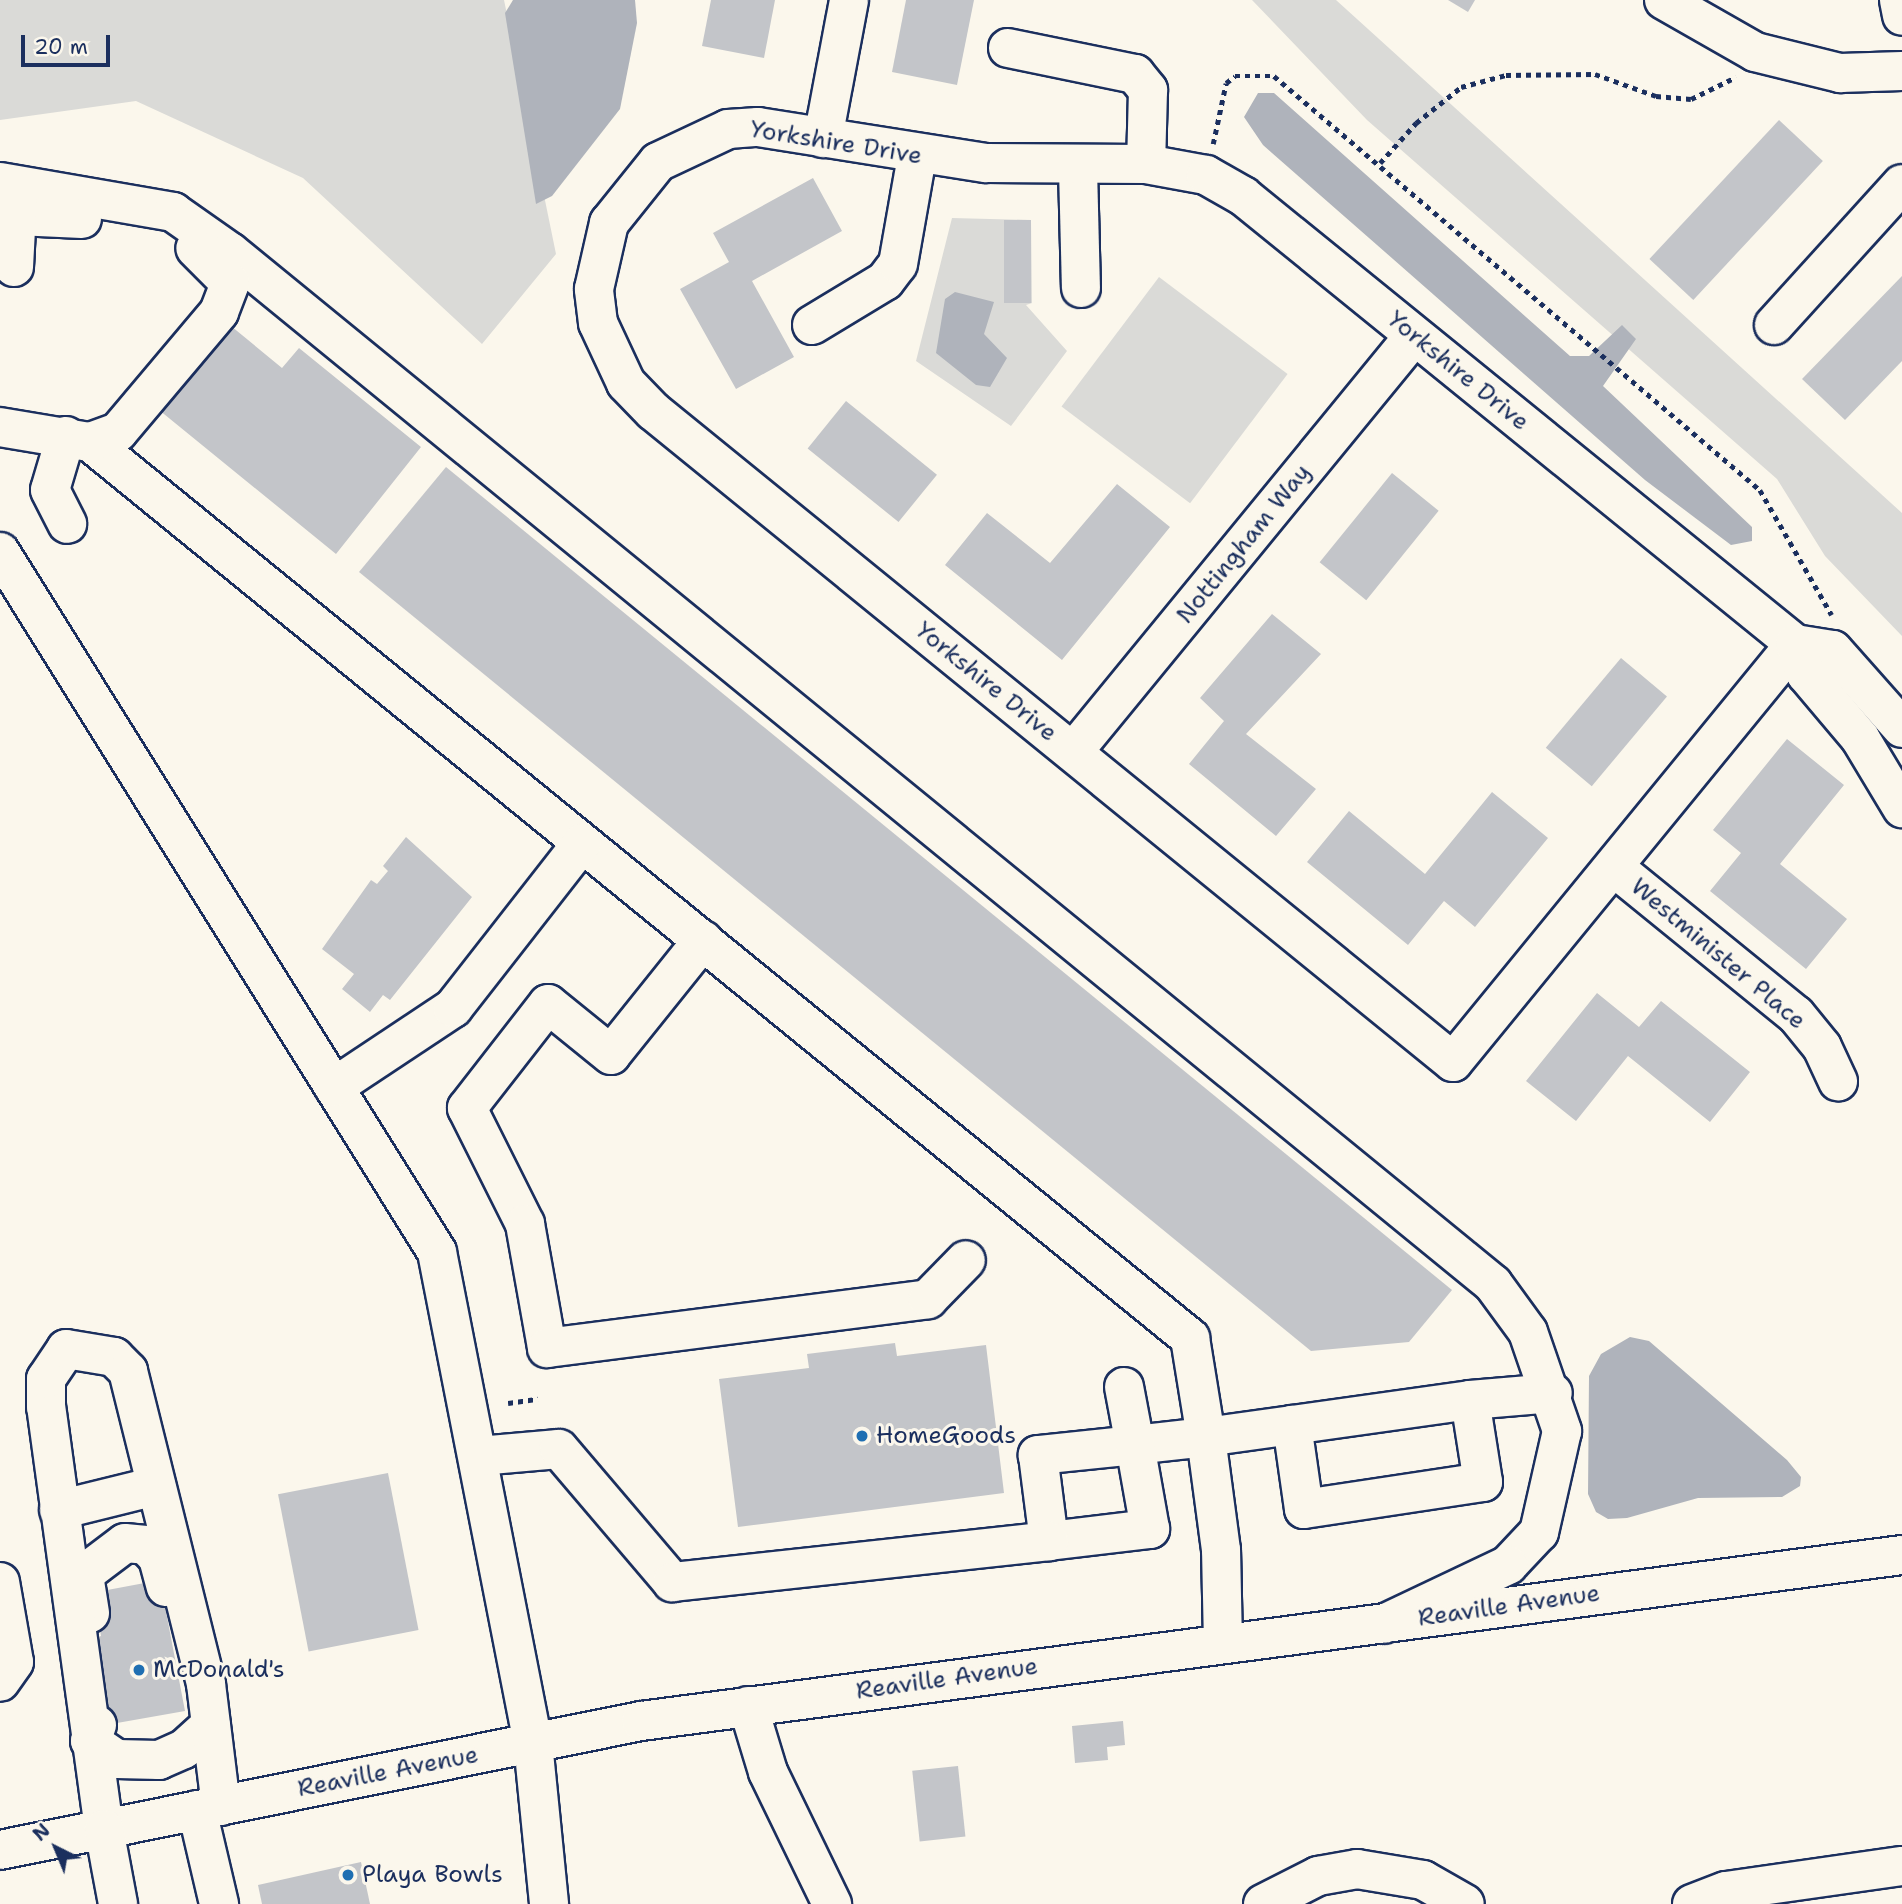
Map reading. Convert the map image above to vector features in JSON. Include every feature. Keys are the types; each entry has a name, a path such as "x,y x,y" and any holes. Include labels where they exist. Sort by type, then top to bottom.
{"main road":[{"path":"823,138 849,0"},
{"path":"1664,0 1755,52 1840,73 1902,71"},
{"path":"1899,0 1902,16"},
{"path":"1008,48 1135,74 1147,90 1146,164"},
{"name":"Yorkshire Drive","path":"1453,1062 653,411 610,356 596,312 598,254 609,223 658,162 728,129 823,138 917,156 1078,168 1146,164 1206,175 1243,196 1795,644 1833,650 1902,728"},
{"path":"812,325 885,281 898,264 917,156"},
{"path":"1078,168 1081,288"},
{"path":"1774,325 1902,184"},
{"path":"12,193 41,192 173,212 230,252 1493,1284 1528,1332 1553,1393 1562,1431 1559,1464 1539,1532 1508,1565 1384,1624"},
{"path":"12,193 14,267"},
{"path":"12,193 177,232 216,268 206,294 78,439 50,489 66,524"},
{"name":"Nottingham Way","path":"1073,752 1414,336"},
{"path":"0,427 78,439 703,940 1190,1338 1221,1550 1223,1644"},
{"path":"0,552 437,1252 533,1743 549,1904"},
{"name":"Yorkshire Drive","path":"1795,644 1806,674 1860,738 1902,808"},
{"name":"Westminister Place","path":"1453,1062 1615,868 1795,644"},
{"path":"334,1087 453,1008 582,843"},
{"name":"Westminister Place","path":"1615,868 1796,1015 1822,1046 1838,1081"},
{"path":"703,940 611,1055 548,1004 467,1108 525,1224 547,1348 928,1298 966,1260"},
{"path":"118,1904 90,1741 58,1510 46,1379 66,1349 124,1364 156,1486 210,1719 209,1808 219,1904"},
{"path":"479,1456 559,1449 672,1582 1150,1529 1124,1387"},
{"path":"1049,1541 1038,1455 1206,1437 1470,1400 1553,1393"},
{"path":"1292,1424 1304,1509 1483,1482 1470,1400"},
{"path":"58,1510 156,1486"},
{"path":"90,1741 107,1702 84,1574 107,1551 125,1543 146,1545 159,1558 193,1704 210,1719"},
{"name":"Reaville Avenue","path":"0,1847 104,1829 533,1743 748,1706 1902,1555"},
{"path":"0,1582 14,1662 0,1680"},
{"path":"748,1706 768,1772 832,1904"},
{"path":"90,1741 117,1759 159,1760 184,1749 210,1719"},
{"path":"1692,1904 1726,1891 1902,1866"},
{"path":"1263,1904 1318,1876 1357,1869 1423,1880 1465,1904"}],"path":[{"path":"1380,163 1461,87 1506,75 1595,74 1656,96 1690,99 1732,82 1755,52"},
{"path":"1206,175 1220,93 1235,76 1255,73 1274,76 1380,163 1760,490 1836,620"},
{"path":"508,1403 538,1399"}],"shaded area":[{"path":"0,0 504,0 556,254 482,344 303,178 136,101 0,120"},
{"path":"513,0 635,0 637,23 620,109 552,196 536,204 505,13"},
{"path":"1252,0 1336,0 1902,513 1902,636 1825,556 1777,479 1367,120"},
{"path":"1258,93 1274,93 1570,356 1589,356 1622,325 1636,339 1603,386 1752,527 1752,541 1731,545 1645,480 1263,145 1244,117"},
{"path":"952,218 1031,220 1032,303 1026,305 1067,351 1011,426 916,361"},
{"path":"1159,277 1288,374 1190,503 1062,406"},
{"path":"955,292 994,302 984,334 1007,358 990,387 976,385 936,353 945,299"},
{"path":"1630,1337 1649,1341 1787,1460 1801,1477 1800,1486 1782,1497 1698,1498 1627,1518 1608,1519 1596,1512 1588,1494 1589,1376 1601,1354"}],"building":[{"path":"711,0 775,0 764,58 702,46"},
{"path":"906,0 974,0 957,85 892,72"},
{"path":"1448,0 1475,0 1468,12"},
{"path":"1779,120 1823,161 1693,300 1649,259"},
{"path":"813,178 842,231 752,281 794,357 736,389 680,289 729,262 713,233"},
{"path":"1004,220 1031,220 1031,303 1004,303"},
{"path":"1902,276 1902,361 1845,420 1802,379"},
{"path":"220,317 282,368 299,348 421,447 336,554 148,401"},
{"path":"846,401 937,475 899,522 808,448"},
{"path":"446,467 1452,1290 1409,1342 1311,1351 359,572"},
{"path":"1392,473 1439,511 1366,600 1320,562"},
{"path":"1117,484 1170,527 1062,660 945,565 987,513 1050,563"},
{"path":"1272,614 1321,654 1246,734 1316,789 1276,836 1189,764 1224,721 1200,698"},
{"path":"1621,658 1667,697 1592,786 1546,748"},
{"path":"1787,739 1844,785 1780,864 1847,919 1806,969 1710,891 1741,853 1713,830"},
{"path":"1492,792 1548,838 1475,927 1444,901 1408,945 1307,862 1349,811 1425,874"},
{"path":"406,837 472,897 390,1000 383,995 370,1012 342,989 354,974 322,949 371,880 377,884 388,871 383,866"},
{"path":"1597,993 1639,1027 1661,1001 1750,1072 1710,1122 1628,1056 1576,1121 1526,1081"},
{"name":"HomeGoods","path":"895,1343 897,1356 986,1345 1004,1493 738,1527 719,1379 809,1368 807,1354"},
{"path":"388,1473 419,1630 309,1651 278,1494"},
{"name":"McDonald's","path":"150,1582 163,1596 185,1711 117,1723 110,1717 95,1638 101,1636 96,1609 102,1591"},
{"path":"1123,1721 1125,1745 1107,1747 1108,1760 1075,1763 1072,1726"},
{"path":"958,1766 965,1837 920,1841 912,1771"},
{"path":"361,1862 370,1904 262,1904 258,1885"}],"place":[{"name":"HomeGoods","path":"862,1436"},
{"name":"McDonald's","path":"139,1670"},
{"name":"Playa Bowls","path":"348,1875"}]}
